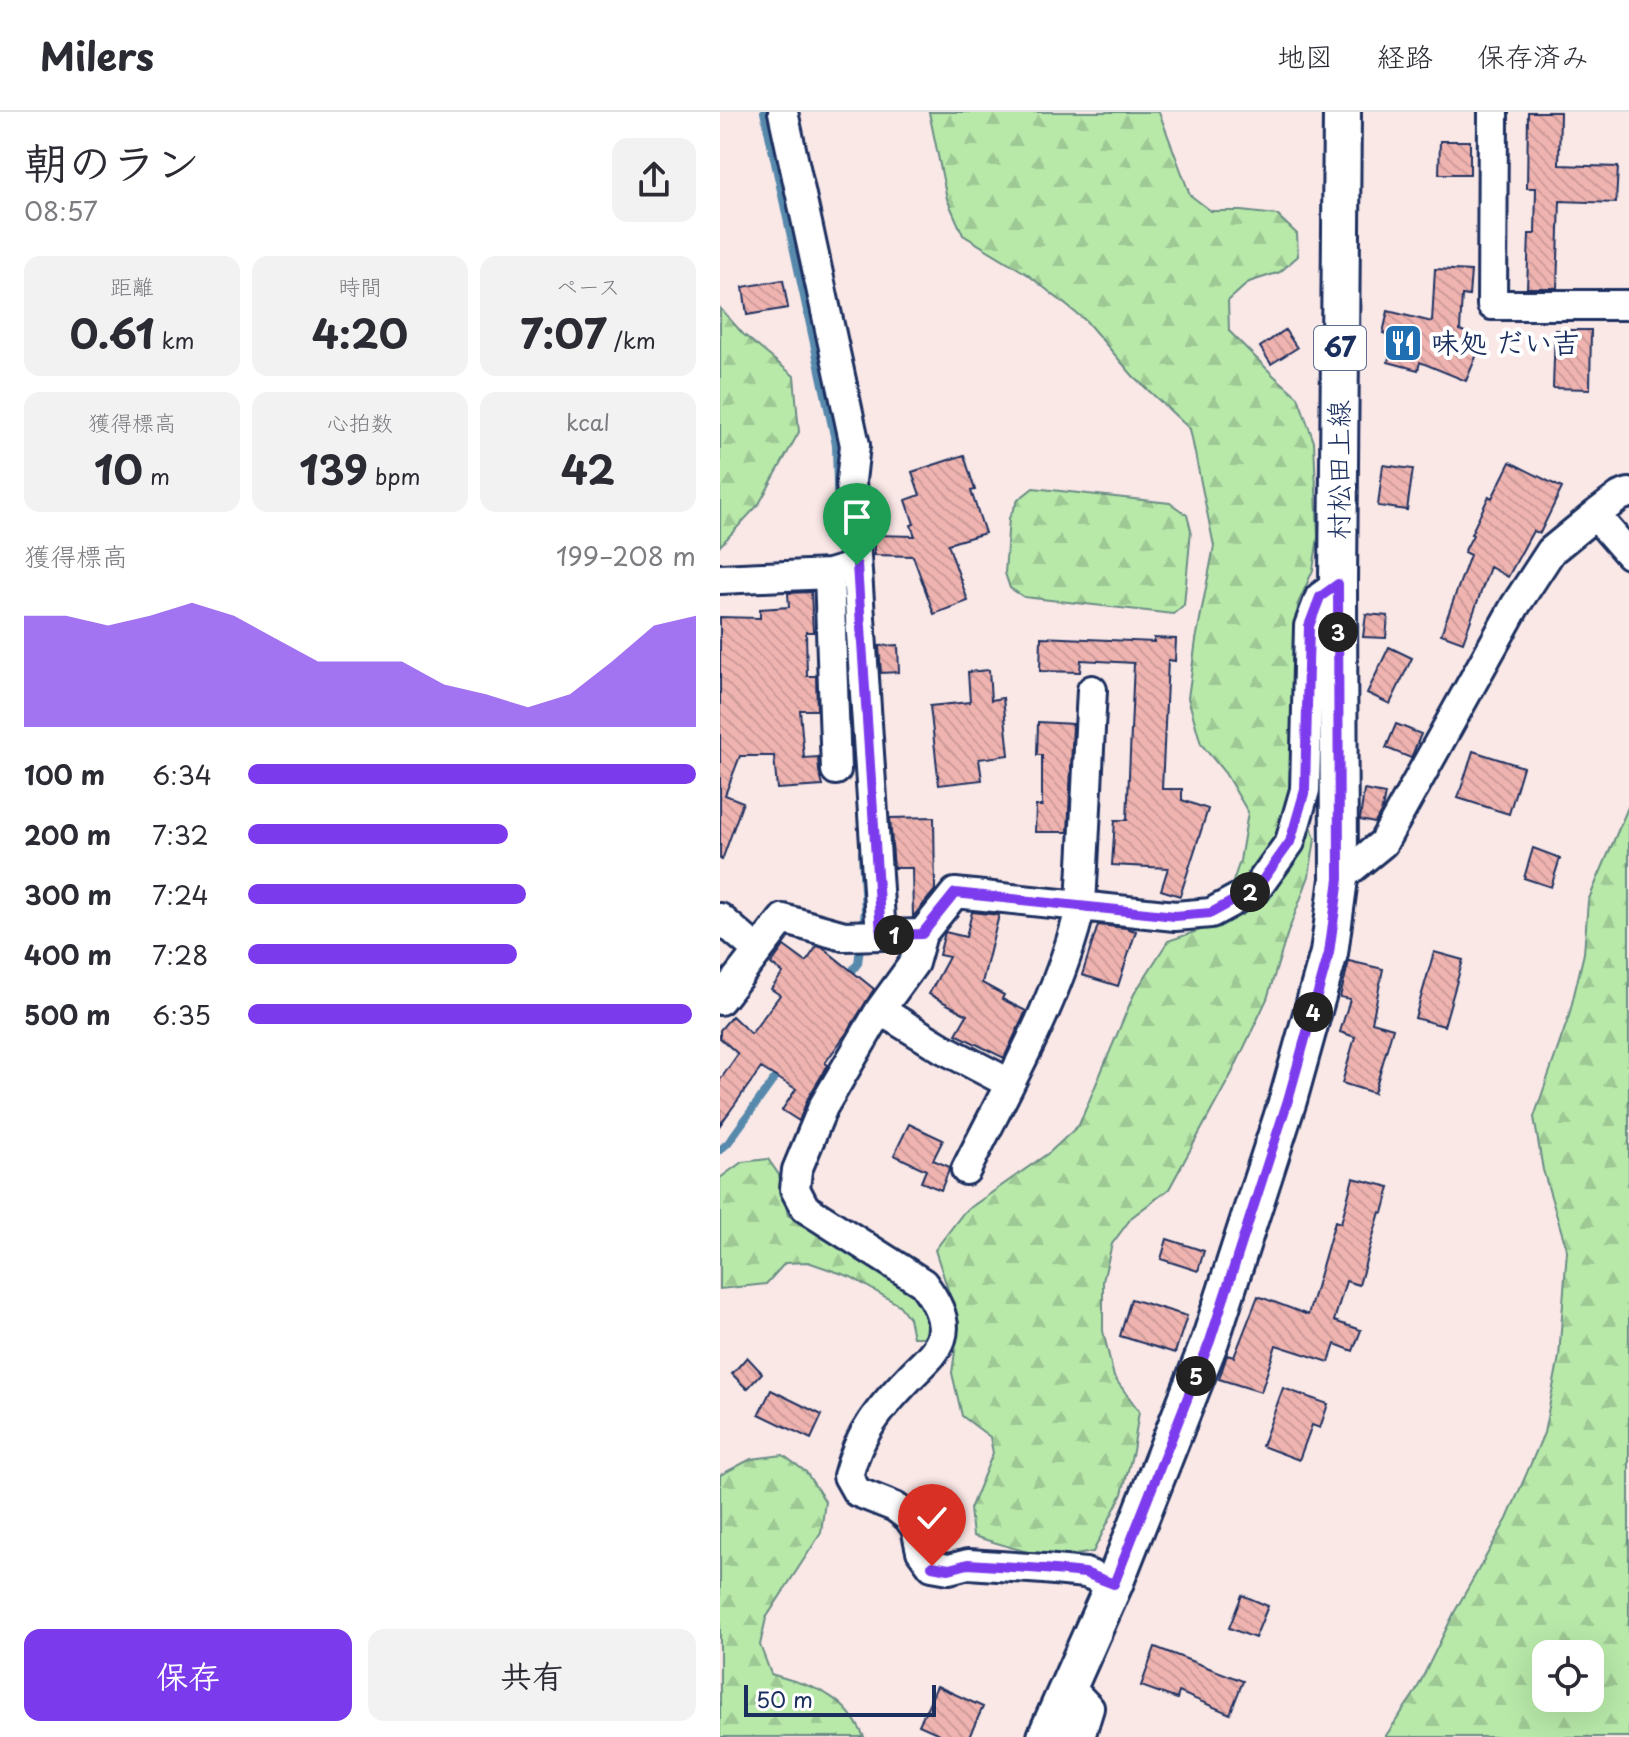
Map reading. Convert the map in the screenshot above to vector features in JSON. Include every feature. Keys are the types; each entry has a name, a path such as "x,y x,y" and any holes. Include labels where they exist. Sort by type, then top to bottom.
{"main road":[{"name":"村松田上線","path":"1046,1737 1114,1584 1210,1341 1288,1100 1329,953 1339,879 1342,112"}],"street":[{"path":"783,112 855,445 851,481 881,935"},
{"path":"1493,112 1492,305 1629,305"},
{"path":"1339,879 1383,843 1515,606 1551,551 1620,496 1629,493"},
{"path":"1595,515 1629,554"},
{"path":"720,579 829,574 857,565"},
{"path":"829,574 836,770"},
{"path":"1114,1584 1085,1573 968,1564 949,1569 932,1566 921,1551 916,1528 908,1517 895,1507 857,1492 848,1476 871,1421 934,1351 942,1338 941,1320 935,1299 923,1283 805,1208 795,1189 797,1170 823,1107 880,1010 914,963 922,934 955,893 1175,916 1211,913 1257,888 1290,842 1305,790 1309,626 1320,597 1338,584"},
{"path":"966,1170 1046,1009 1076,925 1081,905 1092,690"},
{"path":"720,918 758,951"},
{"path":"720,1000 783,919 844,936 922,934"},
{"path":"880,1010 942,1048 1009,1083"},
{"path":"1068,1686 1089,1708 1080,1737"}],"green space":[{"path":"929,112 1159,112 1190,195 1211,211 1277,215 1297,234 1298,256 1280,272 1249,282 1228,301 1229,331 1298,397 1314,442 1318,537 1313,570 1298,604 1292,759 1315,839 1309,876 1267,999 1232,1073 1169,1189 1132,1217 1112,1244 1103,1281 1103,1331 1114,1377 1139,1411 1133,1451 1122,1494 1093,1552 1051,1559 973,1536 970,1509 993,1453 990,1437 962,1416 952,1373 959,1323 935,1250 964,1212 1050,1152 1079,1125 1134,994 1168,941 1218,924 1240,861 1248,812 1225,773 1201,744 1188,698 1214,546 1190,429 1133,376 1086,321 1027,274 963,235 947,199"},
{"path":"720,308 743,334 794,376 799,432 759,504 720,546"},
{"path":"1033,488 1170,503 1187,515 1191,530 1184,605 1173,614 1024,597 1010,588 1005,573 1009,518 1018,500"},
{"path":"1629,805 1629,1737 1385,1737 1416,1691 1455,1611 1507,1519 1544,1433 1559,1357 1567,1250 1543,1170 1534,1117 1569,1016 1584,953 1588,901"},
{"path":"768,1159 779,1175 788,1215 916,1288 931,1321 926,1337 913,1337 909,1318 899,1305 851,1277 808,1262 785,1263 766,1284 720,1289 720,1178 742,1162"},
{"path":"783,1455 806,1472 825,1501 821,1533 766,1618 760,1645 771,1674 814,1688 837,1701 856,1722 864,1737 720,1737 720,1475 751,1459"}],"building":[{"path":"1528,112 1560,112 1559,165 1618,167 1616,203 1560,201 1557,288 1527,288 1529,234 1535,234 1536,188 1527,188"},
{"path":"1440,141 1470,141 1470,174 1439,174"},
{"path":"1435,269 1471,271 1469,296 1462,295 1460,330 1483,340 1466,381 1420,362 1418,370 1388,362 1394,336 1383,333 1388,311 1432,322"},
{"path":"783,280 788,308 747,315 743,287"},
{"path":"1285,330 1297,348 1271,364 1260,347"},
{"path":"1555,330 1591,330 1590,389 1553,388"},
{"path":"964,455 975,490 971,491 985,533 948,544 968,601 934,614 913,556 874,555 874,535 915,536 906,500 920,495 912,472"},
{"path":"1510,462 1562,488 1540,533 1533,531 1508,577 1490,567 1463,642 1441,634 1470,555 1464,552 1471,534"},
{"path":"1383,465 1413,469 1407,510 1378,506"},
{"path":"811,592 813,632 806,632 807,676 816,676 817,710 800,710 804,758 818,757 823,786 777,789 774,756 740,756 725,795 743,802 722,860 720,617 760,618 760,609 789,607 788,593"},
{"path":"1366,614 1388,616 1386,638 1363,637"},
{"path":"1041,637 1154,642 1154,638 1176,639 1175,661 1168,660 1162,789 1182,789 1182,800 1208,809 1180,896 1161,890 1168,868 1112,865 1115,820 1127,820 1134,663 1081,660 1080,672 1040,671"},
{"path":"898,645 899,672 881,673 879,646"},
{"path":"1389,647 1412,658 1390,704 1367,693"},
{"path":"989,670 991,700 1003,698 1009,755 979,759 982,780 939,785 930,706 970,702 968,672"},
{"path":"1038,722 1073,724 1068,832 1035,832 1036,806 1042,806 1042,755 1037,755"},
{"path":"1396,724 1421,734 1411,758 1386,748"},
{"path":"1473,751 1523,767 1509,814 1458,798"},
{"path":"1364,790 1385,794 1375,823 1360,820"},
{"path":"934,817 935,890 913,917 912,868 894,868 890,818"},
{"path":"1533,848 1560,858 1551,887 1524,878"},
{"path":"972,912 999,915 982,983 1004,995 1002,999 1026,1011 1004,1058 956,1034 967,1015 929,994 949,957 939,955 945,932 966,937"},
{"path":"1098,925 1136,931 1118,986 1082,975"},
{"path":"784,946 806,962 817,946 823,948 874,989 825,1063 828,1065 808,1098 799,1121 782,1110 796,1089 761,1068 720,1125 720,1080 738,1054 720,1038 720,1030 732,1016 751,1034 780,995 771,989 783,973 771,964"},
{"path":"1434,952 1463,960 1444,1026 1415,1018"},
{"path":"1349,961 1383,969 1372,1022 1393,1028 1374,1093 1342,1083 1355,1037 1340,1032 1350,999 1340,997"},
{"path":"909,1124 943,1140 933,1160 950,1167 941,1190 921,1182 926,1170 894,1155"},
{"path":"1353,1178 1390,1187 1359,1285 1346,1281 1334,1321 1361,1330 1353,1351 1335,1344 1329,1362 1276,1345 1261,1392 1219,1379 1227,1355 1234,1357 1258,1296 1308,1315 1335,1221 1341,1223"},
{"path":"1167,1239 1204,1251 1198,1271 1161,1259"},
{"path":"1131,1299 1187,1316 1175,1353 1120,1336"},
{"path":"747,1357 762,1373 747,1389 732,1374"},
{"path":"1283,1388 1328,1404 1320,1428 1312,1425 1299,1460 1262,1446"},
{"path":"771,1390 822,1415 811,1439 759,1414"},
{"path":"1242,1595 1268,1606 1255,1638 1229,1628"},
{"path":"1155,1647 1243,1681 1230,1714 1179,1692 1177,1699 1141,1686"},
{"path":"937,1686 983,1707 969,1737 946,1737 919,1725"}],"waterway":[{"path":"764,112 836,445 842,564"},
{"path":"846,979 858,963 865,911 862,853"},
{"path":"720,1150 782,1068"}],"place":[{"name":"味処 だい吉","path":"1403,343"}],"route":[{"path":"857,565 881,935 922,934 955,893 1175,916 1211,913 1257,888 1290,842 1305,790 1309,626 1320,597 1338,584 1339,879 1329,953 1288,1100 1210,1341 1114,1584 1085,1573 968,1564 949,1569 932,1566"}]}
